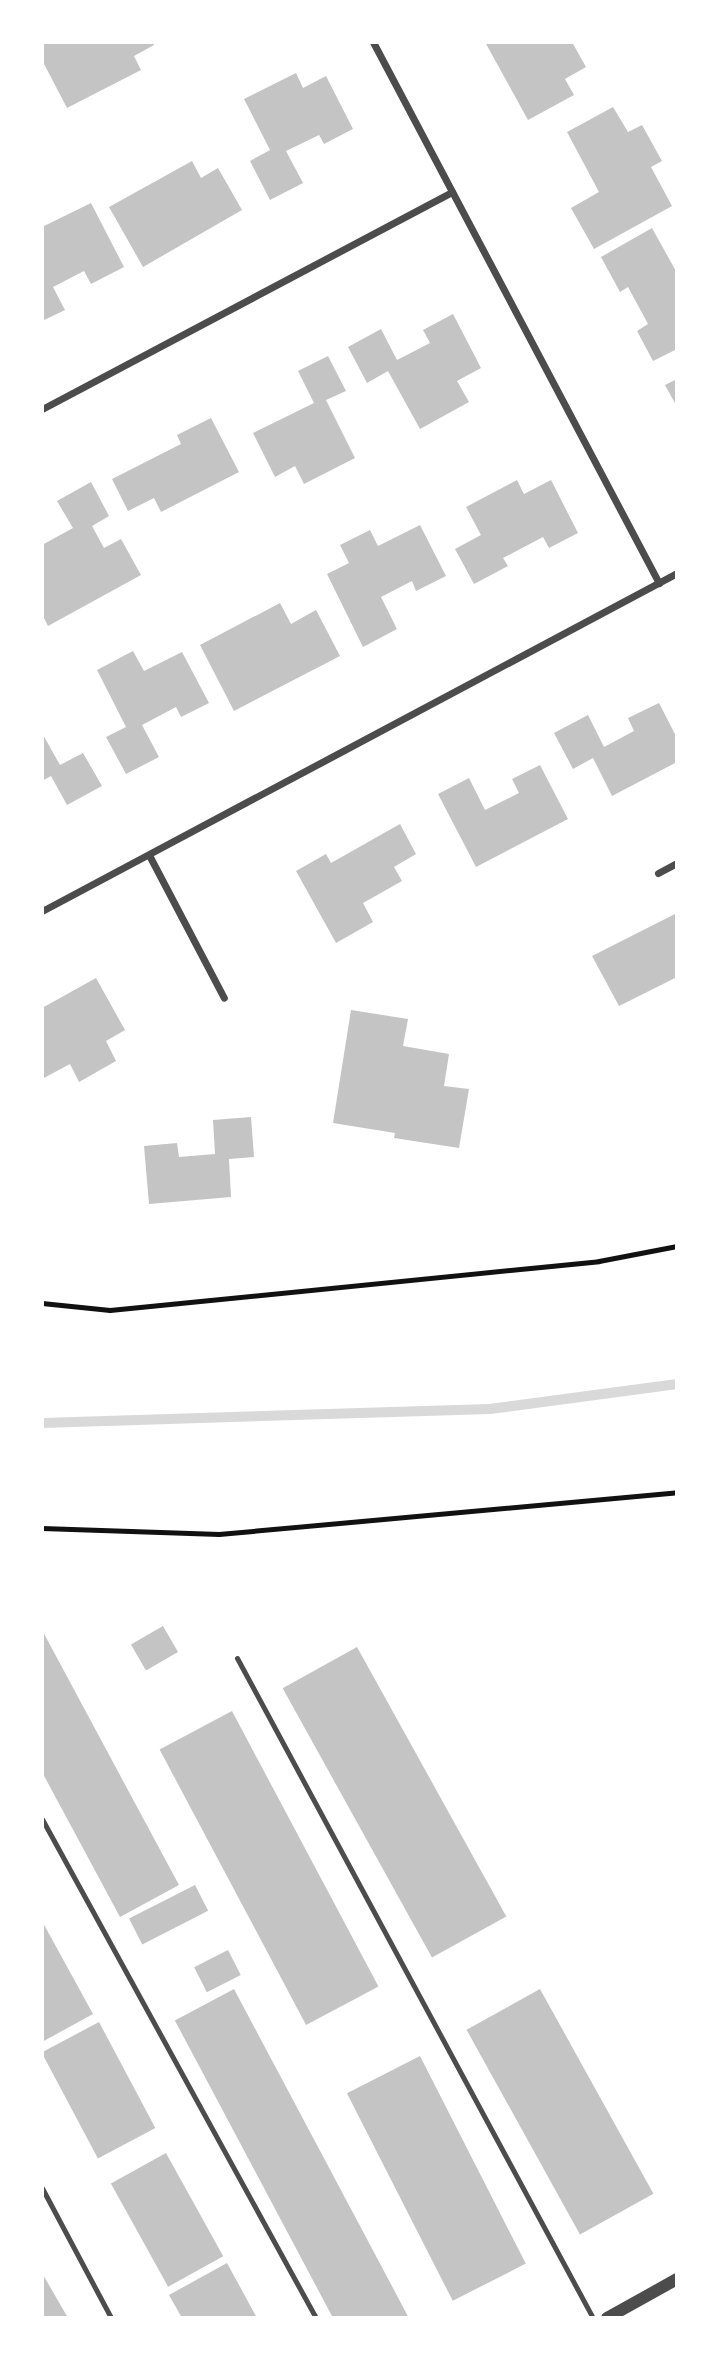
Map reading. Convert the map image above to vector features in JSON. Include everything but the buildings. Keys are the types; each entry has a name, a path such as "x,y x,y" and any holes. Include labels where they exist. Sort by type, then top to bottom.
{"street":[{"path":"373,42 659,583"},
{"path":"42,409 452,192"},
{"path":"42,911 677,573"},
{"path":"149,855 224,998"},
{"path":"658,873 677,863"},
{"path":"607,2318 677,2280"}],"lane":[{"path":"237,1658 593,2318"},
{"path":"42,1819 316,2318"},
{"path":"42,2188 111,2318"}],"path":[{"path":"42,1303 110,1310 599,1261 677,1245"},
{"path":"42,1528 219,1534 677,1492"}],"waterway":[{"path":"42,1423 490,1409 677,1384"}]}
